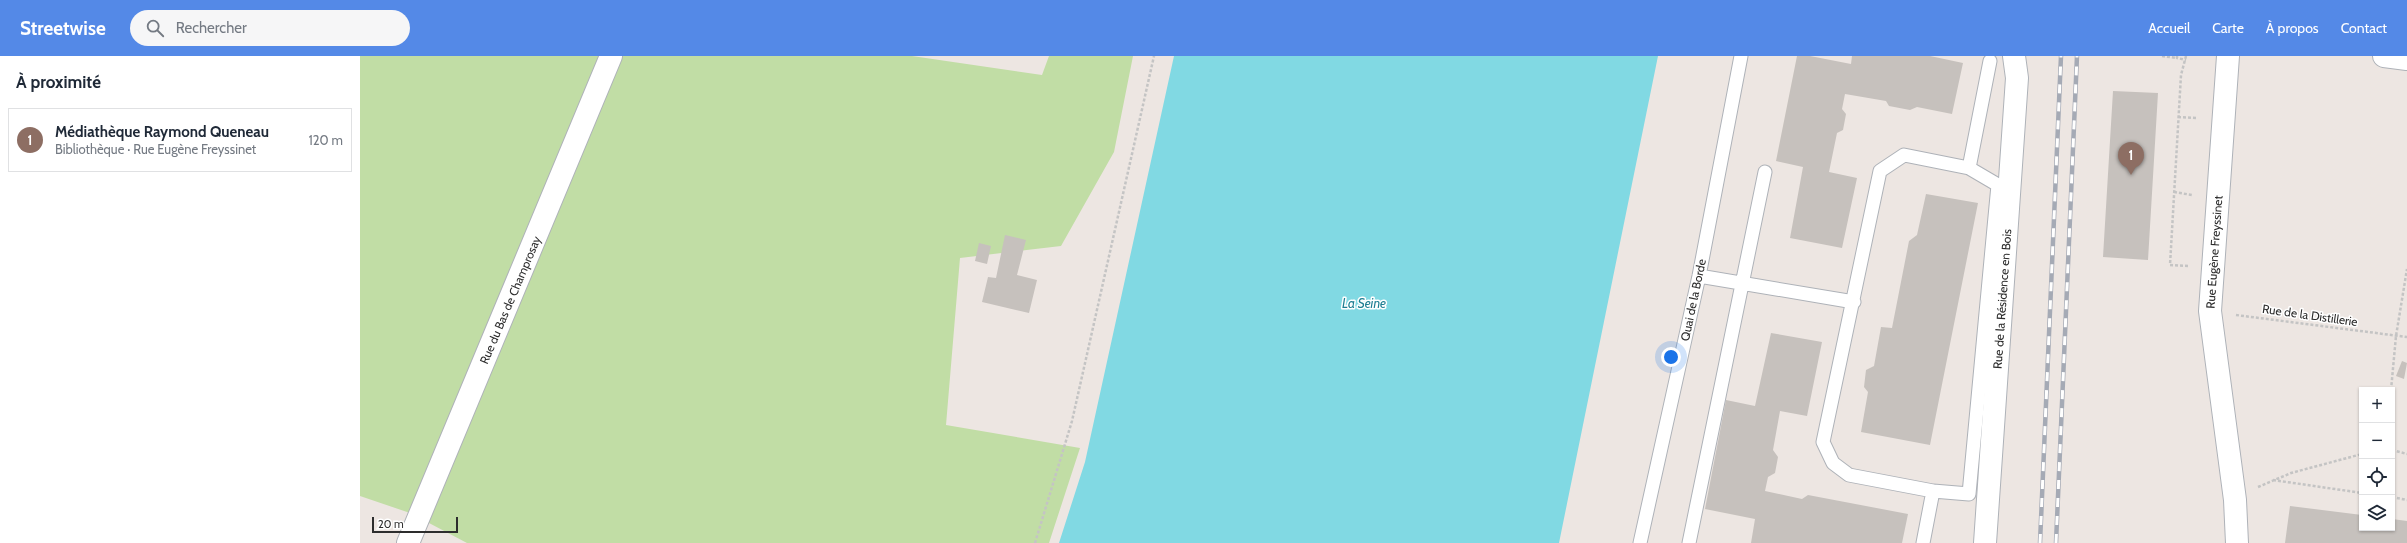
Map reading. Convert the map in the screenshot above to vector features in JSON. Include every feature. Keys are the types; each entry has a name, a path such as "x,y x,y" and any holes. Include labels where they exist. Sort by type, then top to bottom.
{"street":[{"name":"Rue du Bas de Champrosay","path":"408,543 611,56"},
{"name":"Rue de la Résidence en Bois","path":"1985,543 2016,78 2014,56"},
{"name":"Rue Eugène Freyssinet","path":"2228,56 2210,311 2235,500 2237,543"},
{"path":"2384,56 2407,59"}],"lane":[{"name":"Quai de la Borde","path":"1640,543 1699,276 1741,56"},
{"path":"1969,168 1990,61"},
{"path":"1904,155 1969,168 1998,185 1969,494 1933,491 1849,475 1833,463 1823,442 1854,302 1880,171 1904,155"},
{"path":"1689,543 1765,172"},
{"path":"1699,276 1854,302"},
{"path":"1923,543 1933,491"}],"path":[{"path":"1035,543 1072,421 1154,56"},
{"path":"2162,56 2177,57 2186,60"},
{"path":"2186,56 2181,75 2170,265 2213,269"},
{"path":"2391,387 2396,336 2407,270"},
{"name":"Rue de la Distillerie","path":"2210,311 2407,337"},
{"path":"2395,451 2407,454"},
{"path":"2235,500 2273,480 2290,473 2359,455"},
{"path":"2273,480 2359,493"},
{"path":"2395,498 2407,500"}],"green space":[{"path":"360,56 912,56 1042,75 1049,56 1133,56 1114,152 1061,246 960,258 946,425 1080,448 1049,543 467,543 410,513 360,496"}],"water":[{"name":"La Seine","path":"1174,56 1658,56 1559,543 1059,543 1085,462"}],"building":[{"path":"1797,56 1810,56 1851,64 1852,56 1930,56 1963,63 1952,114 1917,107 1910,110 1889,106 1886,101 1845,94 1842,109 1846,114 1843,130 1837,133 1829,172 1857,178 1842,248 1790,238 1803,167 1776,161"},
{"path":"2113,91 2158,93 2148,260 2103,257"},
{"path":"1926,194 1978,203 1930,445 1861,432 1868,392 1864,387 1866,370 1874,366 1881,327 1892,328 1909,241 1917,235"},
{"path":"1005,235 1026,240 1017,275 1037,280 1029,313 982,302 988,277 996,278"},
{"path":"979,243 991,246 987,264 975,261"},
{"path":"1771,333 1822,342 1807,416 1780,411 1773,450 1778,457 1775,473 1768,477 1765,491 1802,499 1808,495 1908,514 1902,543 1751,543 1755,519 1705,509 1726,400 1755,406"},
{"path":"2402,361 2407,363 2404,379 2396,376"},
{"path":"2290,506 2359,515 2359,531 2395,531 2395,519 2407,521 2407,543 2285,543"}],"railway":[{"path":"2040,543 2061,56"},
{"path":"2056,543 2077,56"}],"place":[{"name":"Médiathèque Raymond Queneau","path":"2131,175"}]}
